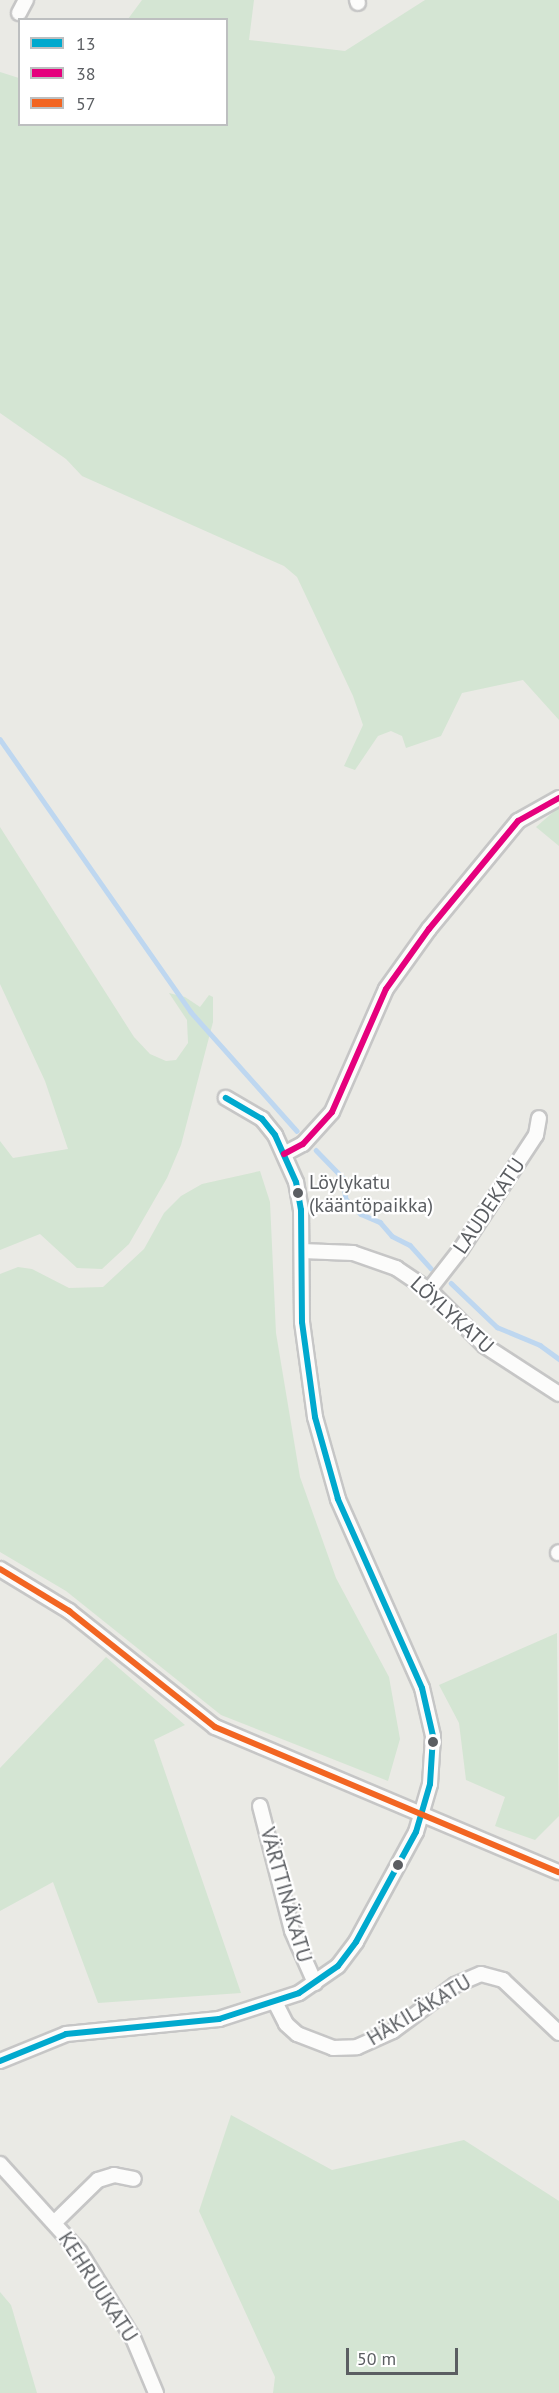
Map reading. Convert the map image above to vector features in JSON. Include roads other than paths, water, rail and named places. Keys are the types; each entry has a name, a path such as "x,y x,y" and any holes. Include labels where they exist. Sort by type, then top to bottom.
{"street":[{"path":"19,13 26,0"},
{"path":"284,1154 303,1144 332,1113 386,989 429,929 518,821 559,798"},
{"path":"0,2061 66,2034 219,2019 276,2004 315,1983 338,1966 356,1942 399,1867 423,1813 433,1760 430,1715 422,1688 358,1551 325,1455 302,1322 302,1251 296,1182 284,1154 262,1119 226,1098"},
{"name":"LAUDEKATU","path":"429,1290 461,1250 536,1135 539,1118"},
{"name":"LÖYLYKATU","path":"302,1251 339,1250 375,1259 429,1290 485,1346 559,1394"},
{"path":"0,1569 69,1611 214,1727 559,1872"},
{"name":"VÄRTTINÄKATU","path":"260,1806 292,1931 315,1983"},
{"name":"HÄKILÄKATU","path":"276,2004 285,2024 297,2034 333,2048 357,2048 393,2031 455,1985 481,1974 503,1980 559,2033"},
{"name":"KEHRUUKATU","path":"0,2164 79,2251 133,2338 156,2393"},
{"path":"55,2222 98,2180 114,2175 134,2179"}],"waterway":[{"path":"0,739 191,1012 297,1131"},
{"path":"316,1150 343,1178 346,1199 361,1214 380,1222 392,1236 410,1245 431,1268"},
{"path":"451,1283 497,1327 540,1345 559,1359"}],"place":[{"name":"Löylykatu (kääntöpaikka)","path":"298,1193"}]}
